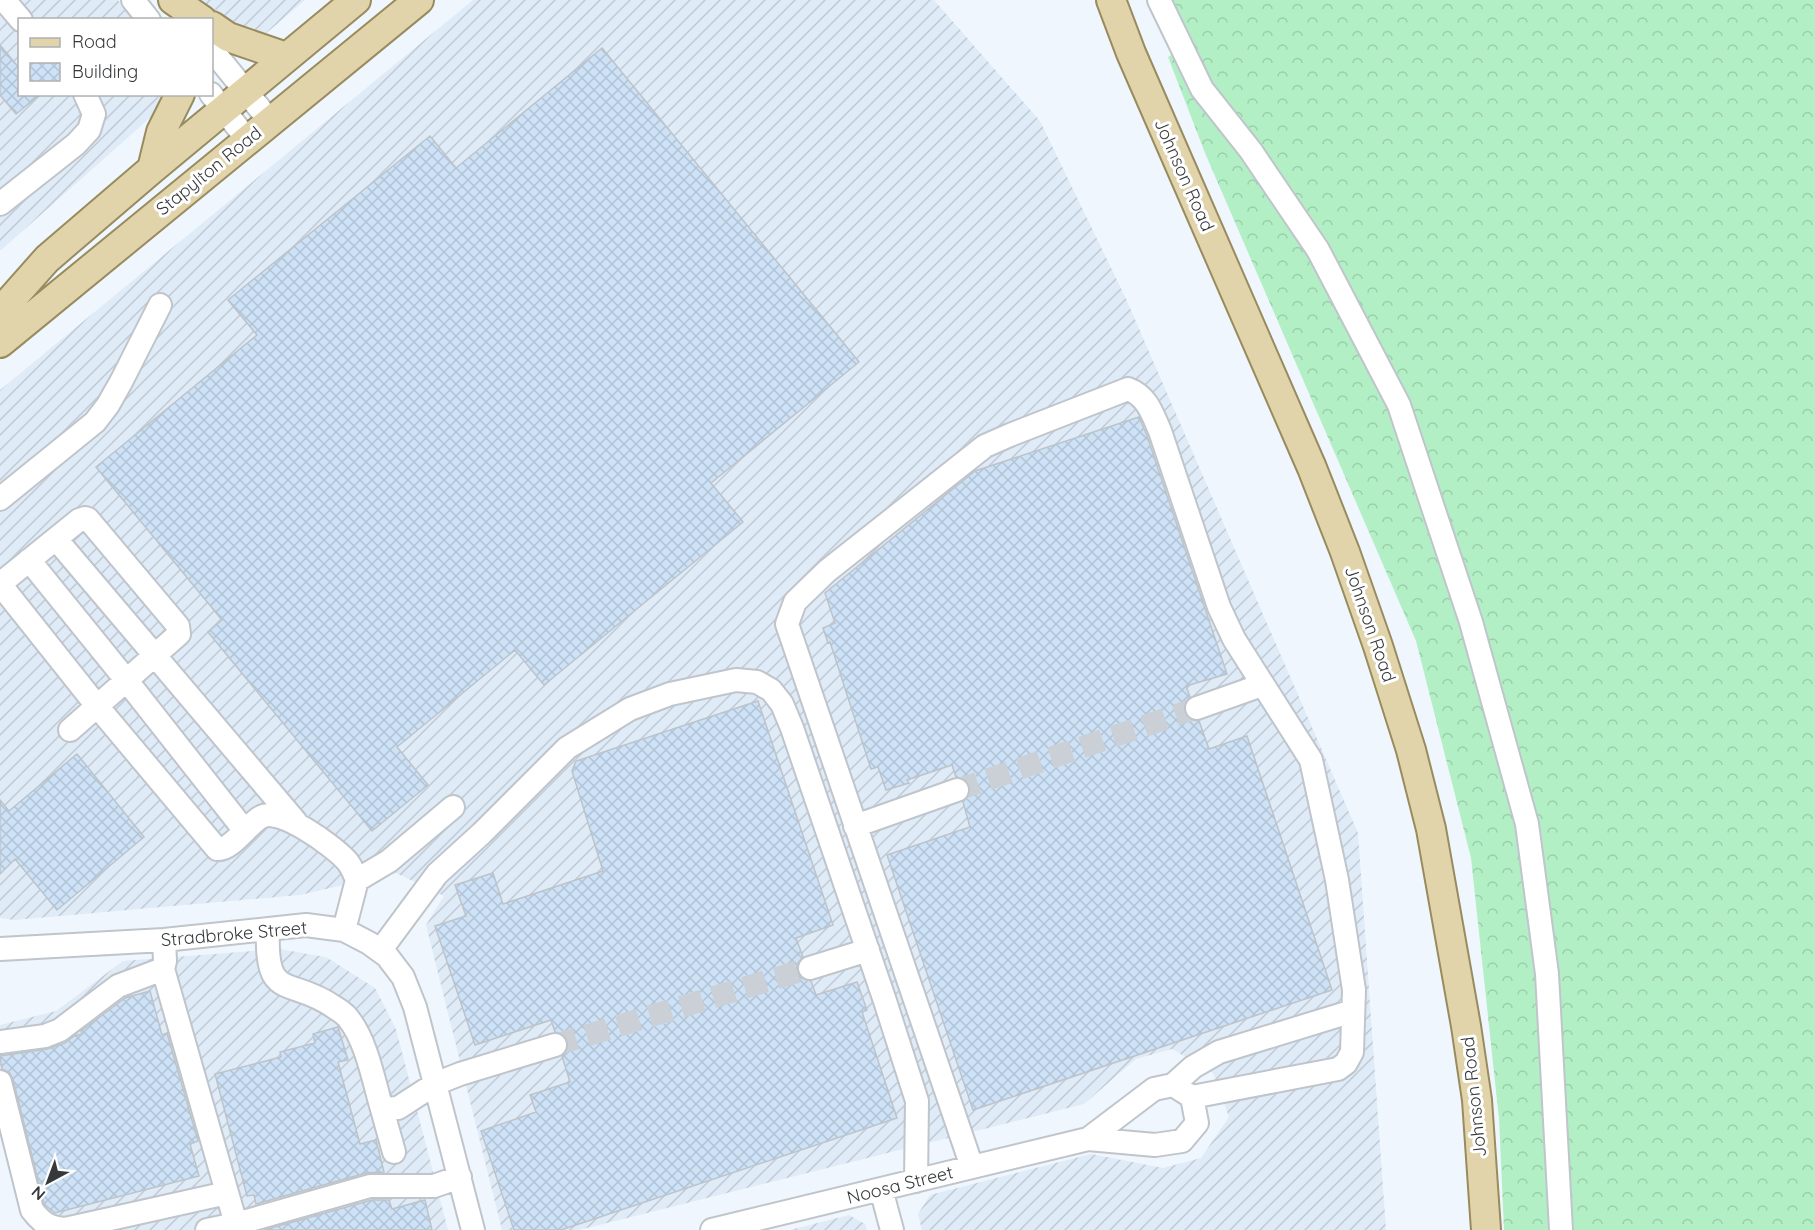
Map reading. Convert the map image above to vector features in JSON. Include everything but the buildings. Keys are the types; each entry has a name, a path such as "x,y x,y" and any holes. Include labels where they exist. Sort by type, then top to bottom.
{"main road":[{"path":"171,0 199,18"},
{"name":"Stapylton Road","path":"0,312 47,259 152,169 217,102 245,90 356,0"},
{"name":"Stapylton Road","path":"0,343 419,0"},
{"name":"Johnson Road","path":"1097,0 1131,53"},
{"name":"Johnson Road","path":"1112,0 1131,53 1312,468 1378,646 1407,740 1431,829 1466,1026 1477,1100 1486,1230"},
{"path":"213,27 228,36 285,57"},
{"path":"152,169 161,132 179,96"}],"street":[{"path":"4,0 19,18"},
{"path":"133,0 147,18"},
{"path":"171,0 184,18"},
{"path":"1159,0 1202,88 1251,151 1318,249 1399,405 1471,622 1527,824 1547,974 1561,1230"},
{"path":"213,51 270,121"},
{"path":"0,204 76,144 88,130 94,114 86,96"},
{"path":"217,102 248,139"},
{"path":"0,500 94,422 108,405 160,305"},
{"path":"972,1167 787,624 795,602 827,570 985,446 1010,435 1128,389 1138,392 1148,405 1156,422 1219,606 1234,639 1311,760 1337,880 1354,990 1352,1052 1346,1063 1338,1069 1192,1097 1173,1085 1193,1067 1218,1052 1353,1011"},
{"path":"70,730 97,706 127,681 179,634 179,629 88,519 79,520 0,584 97,706 217,849 225,848 261,816 271,814 278,815 332,847 348,862 357,880 344,930"},
{"path":"56,539 301,828"},
{"path":"29,560 245,831"},
{"path":"380,951 437,874 482,833 567,748 630,710 670,694 736,680 756,682 771,690 782,705 792,728 917,1101 916,1181"},
{"path":"1197,708 1262,685"},
{"path":"855,826 957,790"},
{"path":"357,880 389,861 453,807"},
{"name":"Stradbroke Street","path":"0,953 164,940 306,925 344,930 380,951 387,956 403,977 415,1007 474,1230"},
{"path":"268,930 267,958 272,974 284,986 322,999 346,1015 358,1032 394,1152"},
{"path":"164,940 163,969 236,1224"},
{"path":"810,968 868,950"},
{"path":"0,1042 45,1036 60,1030 118,986 163,969"},
{"path":"382,1108 398,1108 435,1084 555,1045"},
{"path":"0,1082 32,1210 41,1222 53,1228 65,1229 227,1193"},
{"name":"Noosa Street","path":"1088,1139 1154,1089 1173,1085"},
{"name":"Noosa Street","path":"712,1230 1088,1139 1155,1145 1182,1140 1197,1124 1192,1097"},
{"path":"207,1230 370,1186 434,1186 460,1177"},
{"path":"881,1189 892,1230"}],"shaded area":[{"path":"0,0 118,0 133,18 18,18 18,96 165,96 160,109 0,251"},
{"path":"201,0 305,0 263,36 213,14"},
{"path":"473,0 934,0 1040,121 1127,301 1358,833 1386,1230 922,1230 918,1214 930,1195 1091,1154 1163,1168 1201,1158 1229,1117 1213,1073 1172,1049 1136,1059 1084,1104 579,1230 502,1230 426,925 444,896 396,873 300,895 14,920 0,918 0,390"},
{"path":"279,949 326,957 375,988 396,1029 448,1230 33,1230 0,1103 0,1025 56,1011 123,961"},
{"path":"849,1215 865,1224 867,1230 790,1230"}],"green space":[{"path":"1167,0 1815,0 1815,1230 1504,1230 1499,1119 1471,858 1416,641 1205,153 1168,57 1187,46"}],"tunnel":[{"path":"957,790 1197,708"},
{"path":"555,1045 810,968"}]}
